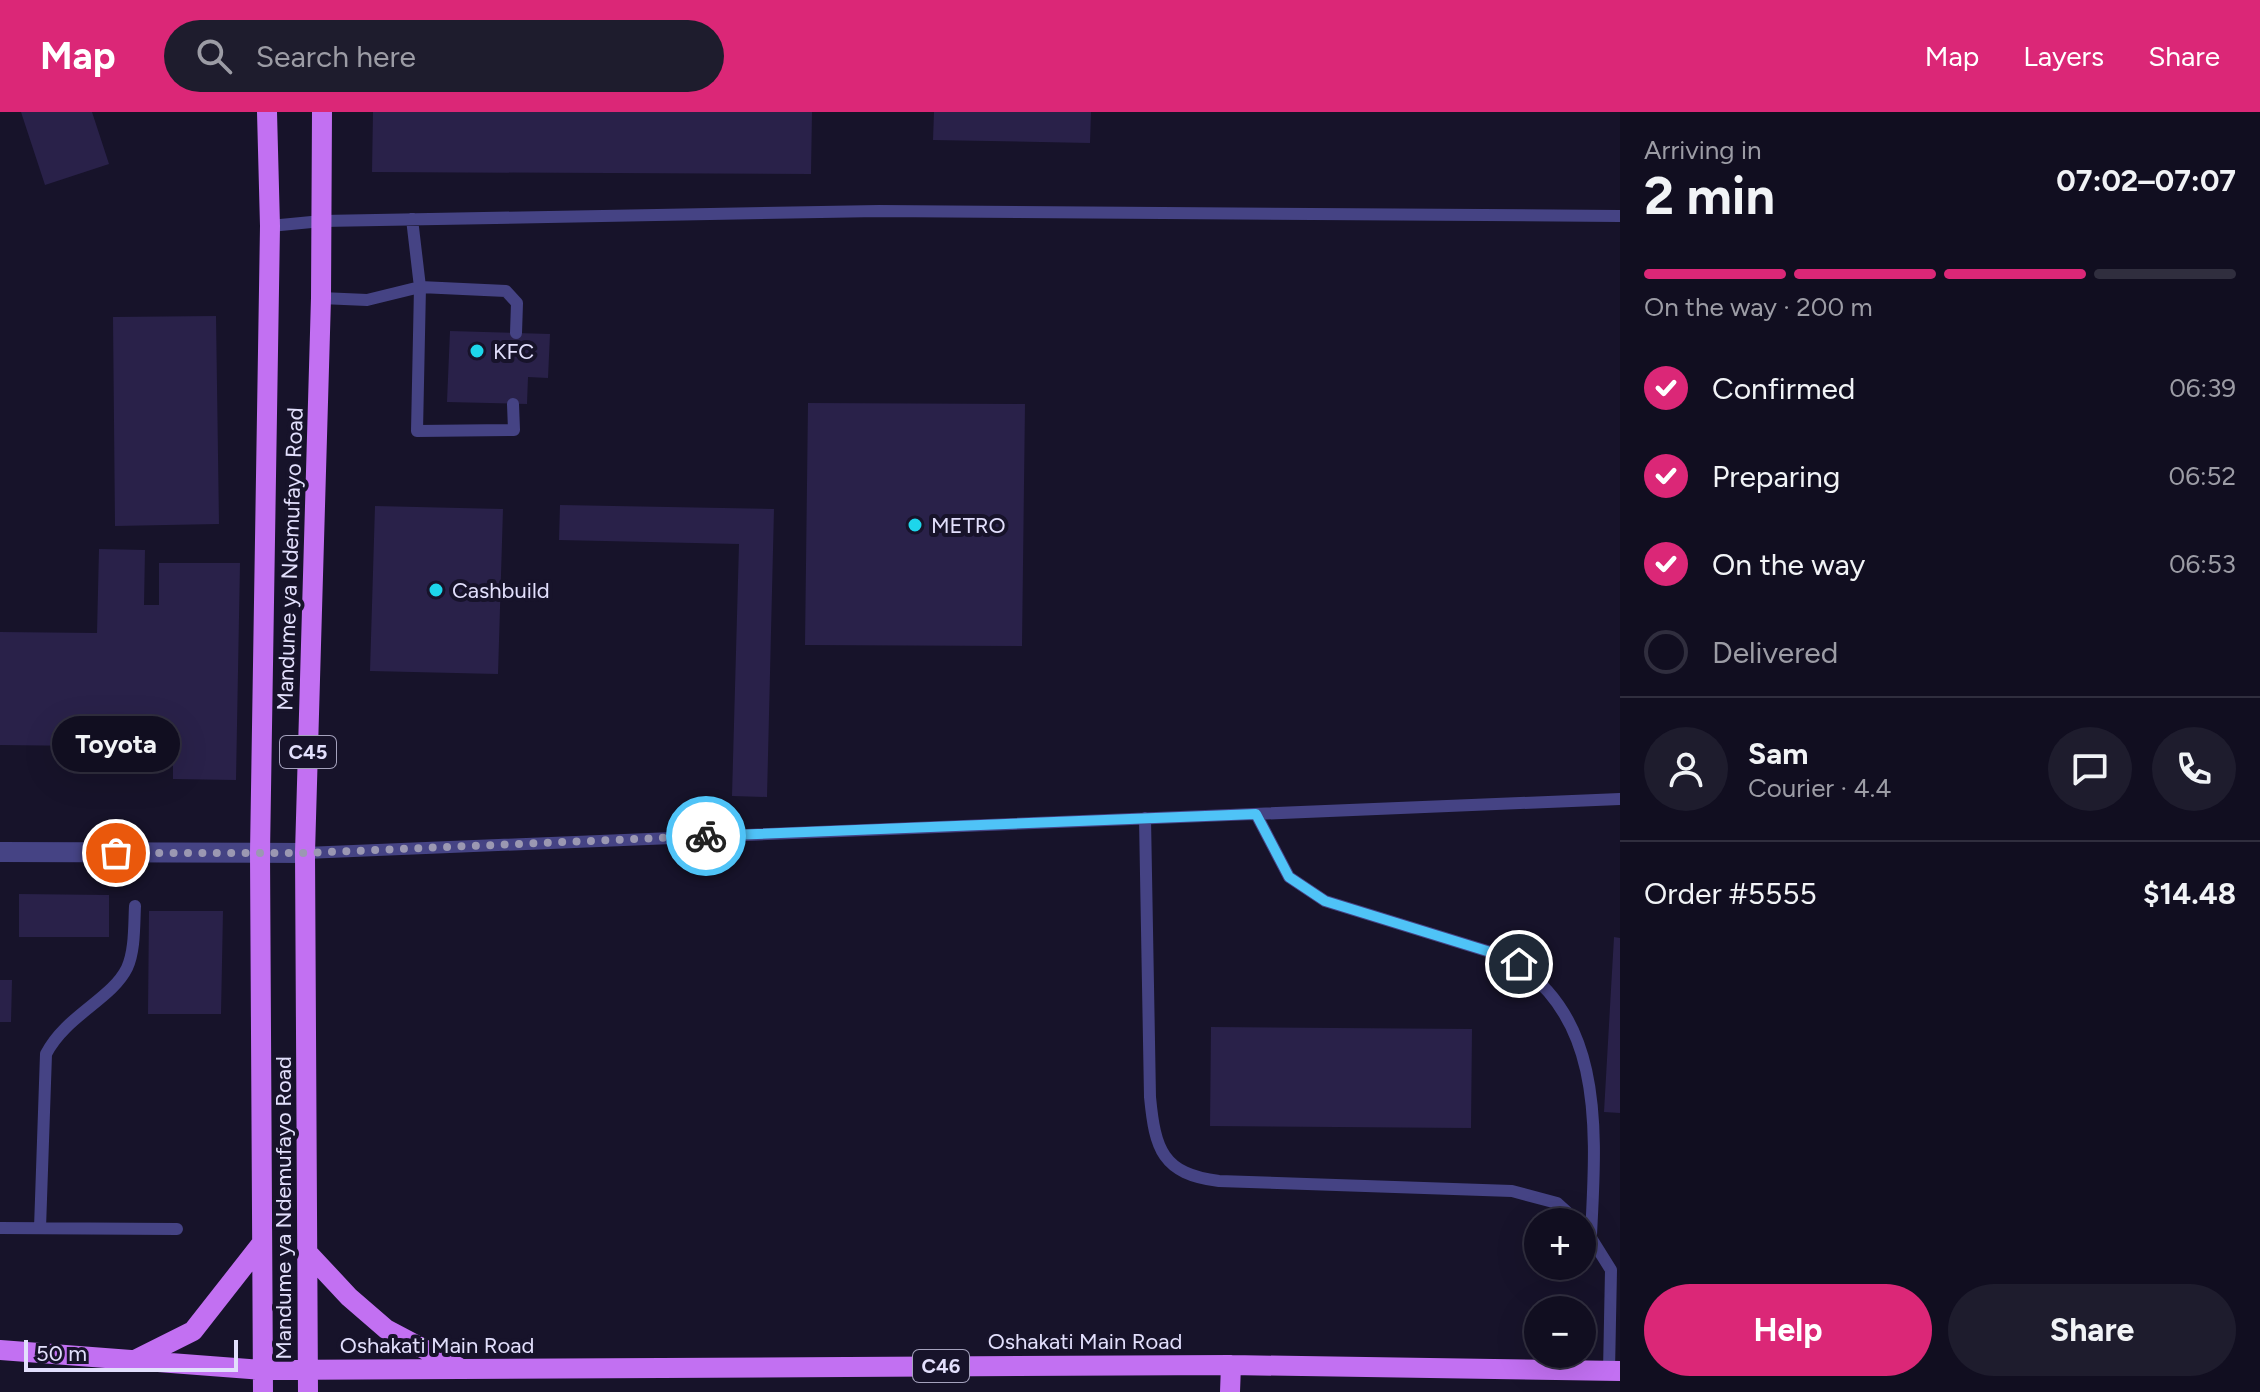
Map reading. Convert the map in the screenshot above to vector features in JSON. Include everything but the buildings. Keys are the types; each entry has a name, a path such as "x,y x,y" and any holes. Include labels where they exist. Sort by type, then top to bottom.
{"main road":[{"name":"Mandume ya Ndemufayo Road","path":"263,1392 260,853 270,226 267,112"},
{"name":"Mandume ya Ndemufayo Road","path":"308,1392 305,853 321,298 322,112"},
{"path":"135,1360 193,1331 262,1243"},
{"path":"307,1252 349,1297 386,1329 462,1369"},
{"name":"C46","path":"0,1350 262,1370"},
{"path":"1230,1392 1231,1365"},
{"name":"Oshakati Main Road","path":"262,1370 1231,1365 1614,1371"}],"street":[{"path":"0,852 305,853"}],"lane":[{"path":"270,226 322,221 879,211 1620,216"},
{"path":"412,219 420,287 417,431 514,430 513,404"},
{"path":"321,298 367,300 420,287 506,291 517,303 516,333"},
{"path":"305,853 1620,799"},
{"path":"1256,814 1289,877 1325,901 1500,955 1519,964 1558,1000 1577,1033 1596,1133 1586,1208"},
{"path":"1145,818 1150,1097 1154,1138 1167,1160 1189,1177 1219,1181 1512,1191 1557,1203 1563,1208"},
{"path":"40,1228 46,1054 55,1036 127,969 135,906"},
{"path":"0,1228 177,1229"},
{"path":"1596,1244 1615,1270 1614,1371"}],"way so far":[{"path":"116,853 305,853 706,836"}],"place":[{"name":"KFC","path":"477,351"},
{"name":"METRO","path":"915,525"},
{"name":"Cashbuild","path":"436,590"},
{"name":"Toyota","path":"116,853"}],"route":[{"path":"706,836 1256,814 1289,877 1325,901 1500,955 1519,964"}]}
